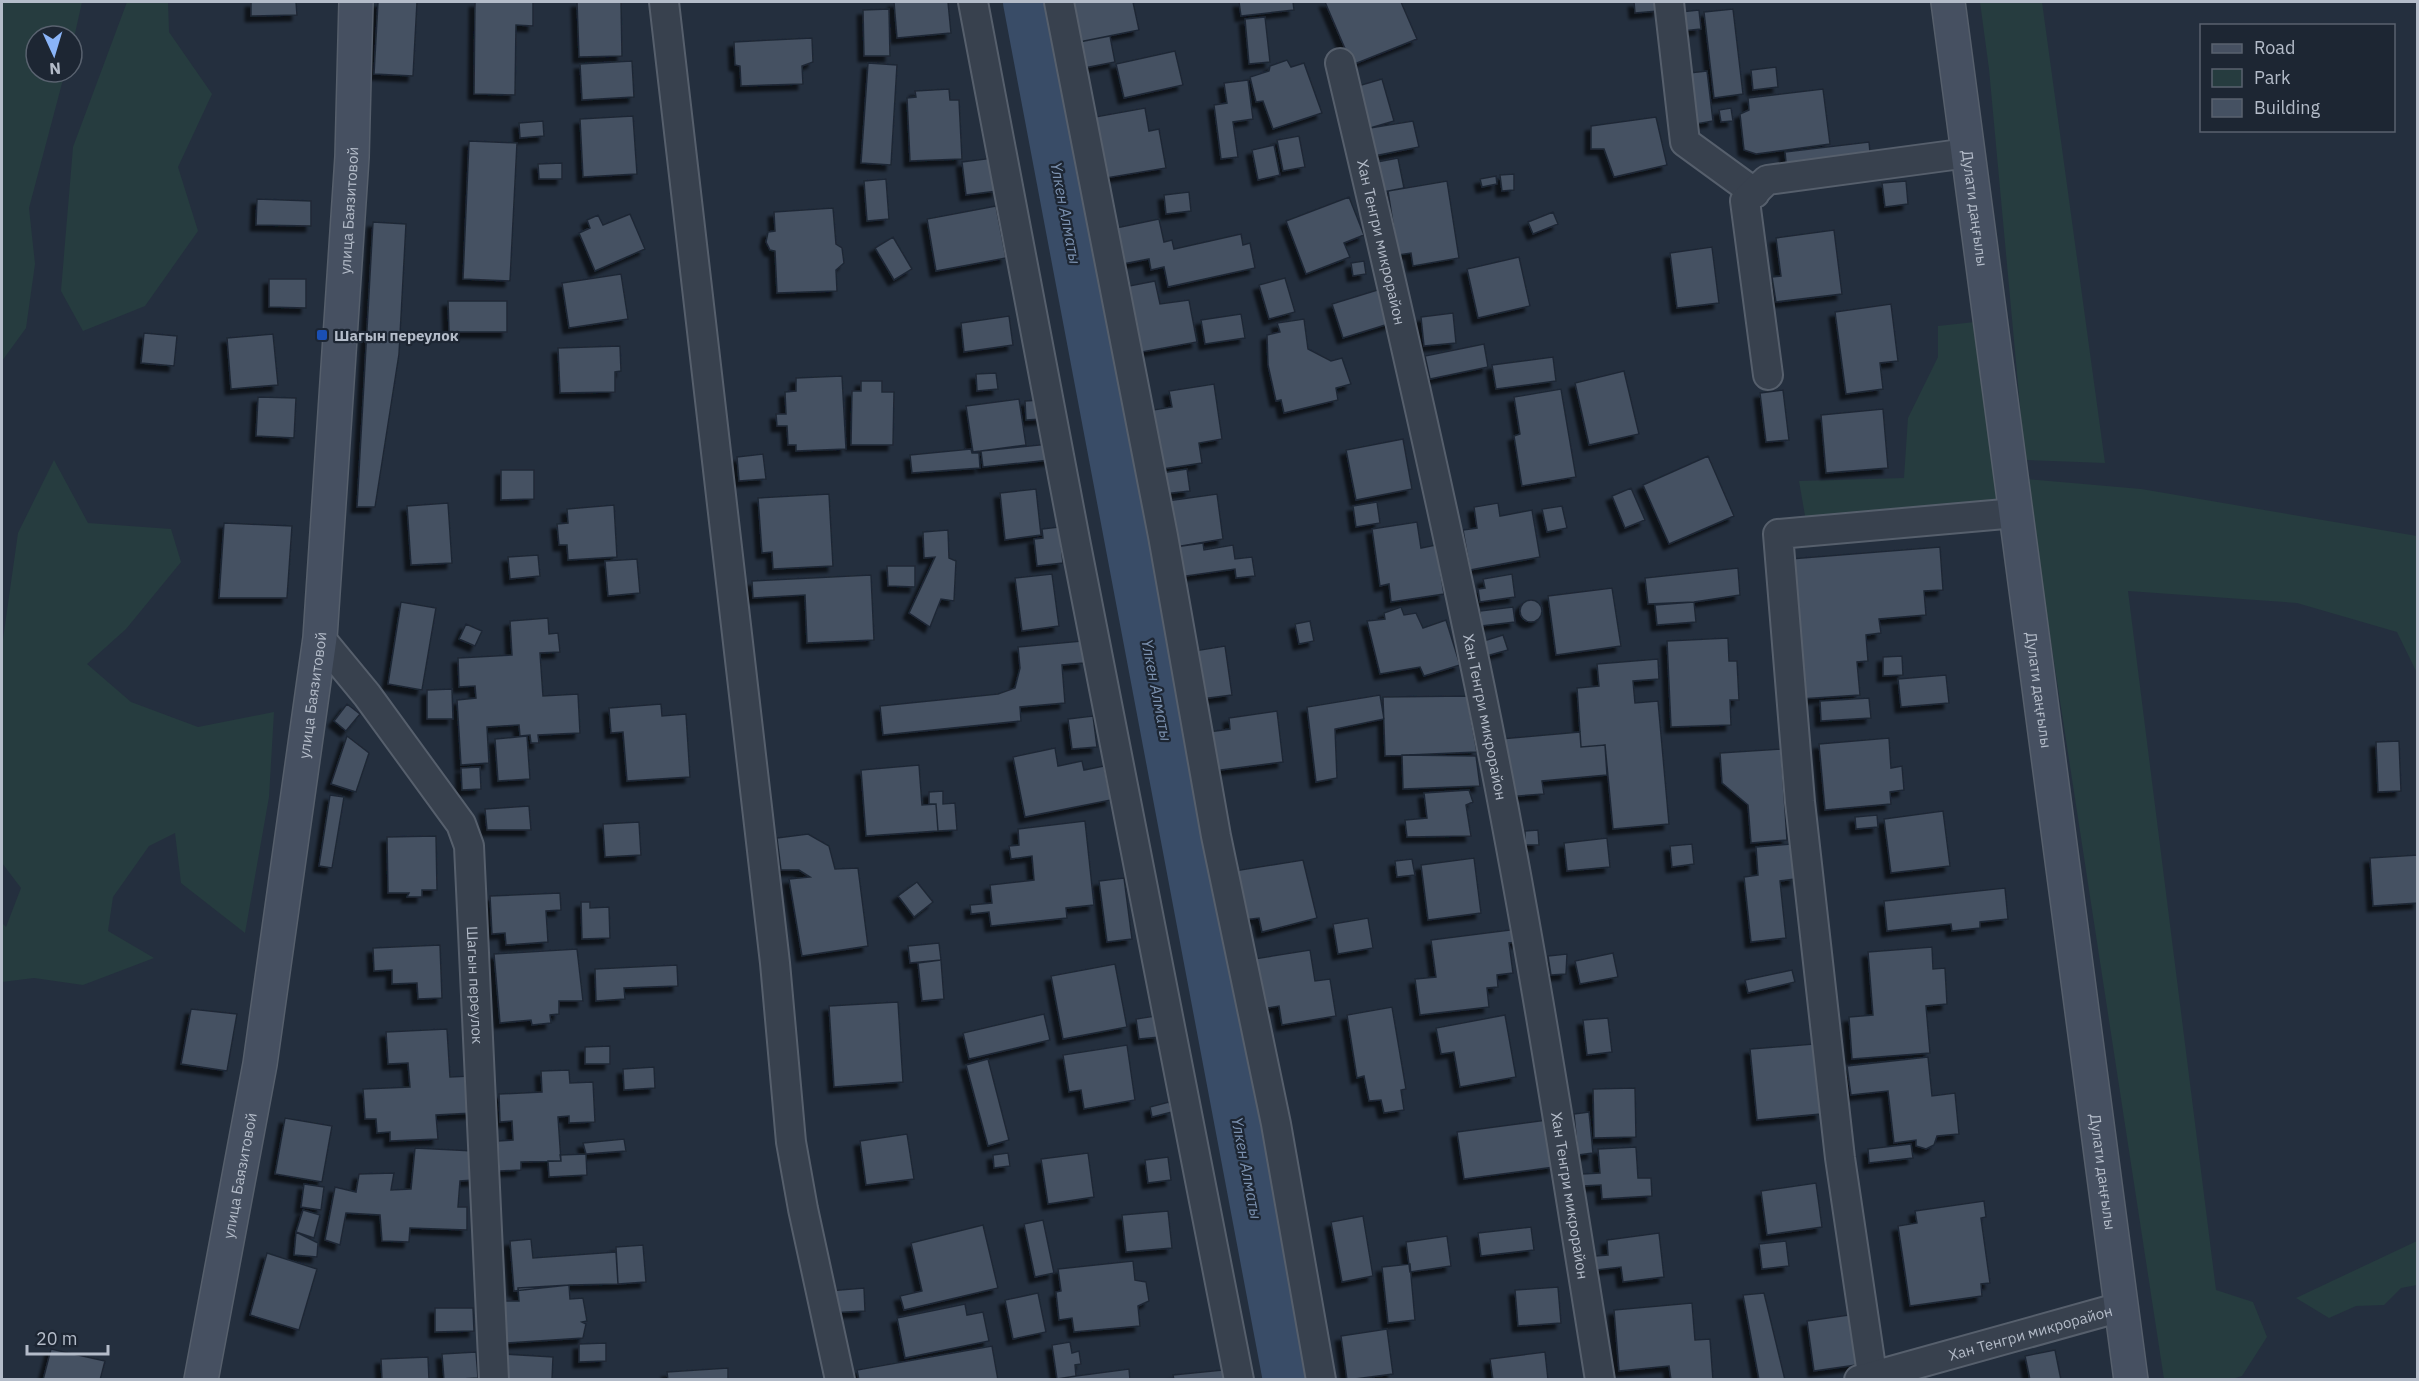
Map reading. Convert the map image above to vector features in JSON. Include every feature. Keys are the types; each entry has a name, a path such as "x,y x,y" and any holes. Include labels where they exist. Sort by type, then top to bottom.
{"main road":[{"name":"улица Баязитовой","path":"201,1380 260,1064 320,638 352,157 356,2"},
{"name":"Дулати даңғылы","path":"1948,2 2131,1380"}],"street":[{"path":"664,2 775,963 792,1142 803,1209 840,1380"},
{"path":"973,2 1078,557 1239,1380"},
{"path":"1059,2 1163,534 1216,836 1276,1124 1321,1380"},
{"path":"1669,2 1685,142 1755,193"},
{"name":"Хан Тенгри микрорайон","path":"1340,63 1391,278 1480,690 1547,1052 1600,1380"},
{"path":"1767,375 1746,201 1767,180 1968,153"},
{"name":"Хан Тенгри микрорайон","path":"2016,513 1778,534 1800,802 1865,1377 2121,1307"},
{"name":"Шагын переулок","path":"320,638 367,695 461,825 469,846 494,1380"}],"green space":[{"path":"2,2 82,2 77,24 24,24 24,84 62,84 29,208 35,264 26,328 2,361"},
{"path":"127,2 168,2 169,32 212,94 178,167 198,231 145,306 83,331 61,291 73,147"},
{"path":"1980,2 2042,2 2105,463 2025,460 1989,69"},
{"path":"1975,322 2002,514 1808,533 1799,481 1904,478 1908,418 1938,357 1938,326"},
{"path":"54,460 88,523 171,529 181,562 126,629 87,664 131,702 198,727 274,712 269,797 245,933 181,883 175,833 149,846 113,897 108,931 154,958 83,985 34,978 2,982 2,923 6,927 21,888 2,863 2,646 18,533"},
{"path":"2026,479 2141,489 2417,536 2417,673 2397,632 2297,603 2128,591 2216,1290 2253,1302 2267,1337 2242,1376 2232,1379 2164,1379"},
{"path":"2417,1241 2417,1285 2401,1288 2384,1305 2356,1306 2329,1318 2296,1298"}],"building":[{"path":"251,2 296,2 297,15 251,16"},
{"path":"378,2 417,2 413,76 374,74"},
{"path":"475,2 533,2 533,26 516,25 515,95 474,94"},
{"path":"577,2 621,2 622,56 579,57"},
{"path":"894,2 948,2 951,33 897,38"},
{"path":"1071,2 1133,2 1139,30 1079,42"},
{"path":"1239,2 1293,2 1294,10 1241,16"},
{"path":"1325,2 1401,2 1417,39 1352,65"},
{"path":"1634,2 1658,2 1658,11 1635,13"},
{"path":"889,9 890,56 864,56 863,10"},
{"path":"1733,9 1743,94 1714,98 1704,12"},
{"path":"1699,10 1701,29 1682,31 1680,12"},
{"path":"1265,17 1270,62 1249,64 1245,19"},
{"path":"1110,36 1115,62 1084,68 1079,42"},
{"path":"812,38 813,62 802,66 803,84 741,86 740,66 735,65 734,42"},
{"path":"1175,51 1183,85 1124,98 1116,64"},
{"path":"1287,60 1291,67 1304,63 1322,113 1273,129 1263,101 1256,102 1250,77 1269,71 1270,66"},
{"path":"632,61 634,97 582,100 580,64"},
{"path":"868,63 897,65 891,165 861,163"},
{"path":"1776,67 1778,87 1753,90 1751,70"},
{"path":"1707,71 1713,121 1696,124 1689,73"},
{"path":"1382,79 1394,121 1370,128 1358,86"},
{"path":"1248,80 1253,119 1233,122 1238,157 1221,159 1214,105 1227,103 1224,83"},
{"path":"949,89 950,100 959,100 962,159 910,161 907,98 916,97 915,91"},
{"path":"1823,89 1830,144 1756,154 1744,150 1740,114 1749,110 1748,98"},
{"path":"1145,108 1149,131 1159,129 1166,168 1106,178 1095,117"},
{"path":"1731,108 1733,121 1721,122 1719,110"},
{"path":"633,116 637,174 583,177 580,119"},
{"path":"1656,117 1667,165 1614,177 1604,149 1591,149 1591,126"},
{"path":"543,121 544,136 520,138 519,123"},
{"path":"1413,121 1419,147 1374,156 1370,128"},
{"path":"1299,136 1305,167 1283,171 1277,140"},
{"path":"469,141 517,143 510,281 463,279"},
{"path":"1869,142 1871,162 1787,172 1785,152"},
{"path":"1274,145 1280,175 1258,180 1252,150"},
{"path":"993,158 997,191 966,195 962,162"},
{"path":"1398,158 1404,188 1383,192 1377,162"},
{"path":"562,163 562,179 539,179 538,164"},
{"path":"1514,174 1514,190 1502,191 1500,175"},
{"path":"1496,176 1497,184 1482,187 1480,179"},
{"path":"886,179 889,219 867,221 864,181"},
{"path":"1447,181 1459,258 1413,266 1411,253 1398,255 1388,191"},
{"path":"1906,181 1908,204 1885,207 1882,183"},
{"path":"1189,192 1191,211 1166,214 1164,195"},
{"path":"1349,197 1364,235 1344,243 1350,257 1306,274 1286,221"},
{"path":"257,199 311,201 311,226 256,225"},
{"path":"996,206 1006,258 936,271 927,219"},
{"path":"833,208 836,244 842,248 844,263 836,270 837,291 777,293 775,251 770,250 766,242 768,232 775,231 774,212"},
{"path":"1553,212 1558,224 1533,234 1528,222"},
{"path":"630,214 645,249 595,271 579,233 590,228 587,220 598,215 603,225"},
{"path":"1159,219 1164,242 1172,240 1174,249 1241,234 1243,245 1250,243 1255,268 1168,287 1164,267 1151,270 1149,259 1123,264 1116,228"},
{"path":"373,222 406,224 399,354 375,507 357,507"},
{"path":"1834,230 1842,294 1776,302 1772,277 1781,276 1776,238"},
{"path":"893,237 912,269 894,280 875,248"},
{"path":"1712,247 1719,303 1677,308 1670,253"},
{"path":"1519,257 1530,306 1478,318 1467,269"},
{"path":"1364,261 1366,274 1353,276 1351,263"},
{"path":"621,274 628,319 569,328 562,283"},
{"path":"1285,278 1295,312 1269,319 1259,285"},
{"path":"269,279 306,279 306,308 269,307"},
{"path":"1155,281 1160,304 1189,300 1197,342 1136,353 1124,287"},
{"path":"1384,288 1395,322 1343,338 1332,304"},
{"path":"448,301 507,301 507,332 449,332"},
{"path":"1891,304 1898,361 1880,363 1883,389 1846,394 1835,312"},
{"path":"1453,313 1456,343 1424,346 1421,317"},
{"path":"1241,314 1245,338 1205,344 1201,320"},
{"path":"1009,316 1013,345 964,352 961,323"},
{"path":"1304,319 1308,349 1331,361 1342,358 1351,384 1336,388 1338,400 1284,413 1281,400 1276,401 1268,365 1267,335 1280,332 1277,323"},
{"path":"144,333 177,336 174,366 141,363"},
{"path":"273,334 278,385 231,389 227,338"},
{"path":"1484,344 1488,367 1430,379 1425,356"},
{"path":"620,346 621,371 615,372 615,392 560,393 558,348"},
{"path":"1553,357 1556,381 1496,389 1492,365"},
{"path":"1624,371 1639,434 1589,445 1575,383"},
{"path":"996,373 998,389 977,391 976,374"},
{"path":"842,376 846,449 796,451 796,445 788,445 787,426 777,426 776,414 786,414 785,392 796,391 796,378"},
{"path":"861,381 882,381 882,392 894,392 893,445 851,445 852,391 861,391"},
{"path":"1214,384 1222,439 1199,443 1202,463 1156,470 1147,411 1172,407 1169,391"},
{"path":"1561,389 1576,477 1522,486 1514,436 1520,434 1514,397"},
{"path":"1783,390 1789,440 1766,442 1760,393"},
{"path":"258,397 296,398 294,438 256,436"},
{"path":"1019,399 1026,445 973,452 966,406"},
{"path":"1040,400 1042,419 1026,420 1025,401"},
{"path":"1883,409 1888,468 1826,473 1821,415"},
{"path":"1403,439 1412,489 1356,500 1346,450"},
{"path":"1049,444 1050,460 983,467 981,451"},
{"path":"971,449 972,453 979,453 980,468 912,473 910,455"},
{"path":"763,454 766,479 739,481 737,457"},
{"path":"1708,456 1734,516 1669,544 1643,485"},
{"path":"1187,469 1190,491 1163,494 1161,473"},
{"path":"501,470 534,470 534,499 501,500"},
{"path":"1631,488 1645,520 1625,528 1612,496"},
{"path":"1036,489 1041,535 1005,540 1000,493"},
{"path":"829,494 833,566 773,569 772,552 762,553 758,498"},
{"path":"1217,494 1223,539 1175,547 1167,501"},
{"path":"1377,502 1380,523 1356,527 1353,506"},
{"path":"448,503 452,563 411,565 407,506"},
{"path":"1498,503 1500,516 1532,510 1540,557 1470,570 1463,530 1477,528 1474,507"},
{"path":"614,505 617,557 568,560 567,545 559,545 557,524 568,523 567,509"},
{"path":"1562,506 1567,528 1547,532 1542,509"},
{"path":"1417,522 1421,548 1436,545 1444,594 1391,602 1389,584 1380,586 1372,529"},
{"path":"224,523 292,526 287,598 219,598"},
{"path":"1059,527 1063,563 1037,566 1034,539 1043,538 1042,529"},
{"path":"948,530 949,558 956,561 954,601 941,599 930,627 909,613 935,557 924,558 923,532"},
{"path":"1203,543 1204,550 1233,545 1235,559 1252,557 1255,576 1236,578 1235,569 1179,577 1175,547"},
{"path":"1940,547 1943,590 1924,591 1926,615 1879,619 1881,633 1866,635 1868,661 1857,662 1860,695 1800,699 1790,559"},
{"path":"538,555 540,576 510,579 508,557"},
{"path":"637,559 640,593 608,596 605,561"},
{"path":"887,566 915,566 915,587 888,586"},
{"path":"1738,568 1740,595 1694,602 1648,604 1645,578"},
{"path":"1052,574 1059,626 1022,631 1015,578"},
{"path":"1512,574 1515,597 1480,602 1478,589 1485,588 1483,579"},
{"path":"871,575 874,640 807,643 805,595 753,598 752,581"},
{"path":"1612,588 1621,646 1556,655 1548,596"},
{"path":"1531,600 1541,607 1542,611 1535,621 1531,622 1521,615 1520,611 1527,601"},
{"path":"401,602 436,608 422,690 388,684"},
{"path":"1694,602 1696,622 1657,625 1655,605"},
{"path":"1401,607 1404,615 1416,613 1423,628 1446,620 1460,665 1424,676 1420,667 1380,674 1367,621 1385,619 1384,613"},
{"path":"1513,607 1515,622 1481,626 1480,611"},
{"path":"548,618 549,634 558,633 560,652 540,653 543,696 578,694 580,733 538,735 539,743 531,743 530,735 520,736 519,725 487,727 489,763 461,765 457,700 476,698 475,686 459,687 458,658 512,655 510,621"},
{"path":"1310,621 1314,641 1299,644 1295,624"},
{"path":"466,624 482,631 475,646 459,639"},
{"path":"1503,635 1508,650 1479,658 1474,644"},
{"path":"1728,638 1729,661 1737,661 1739,700 1730,700 1731,725 1671,727 1667,641"},
{"path":"1082,641 1084,663 1062,665 1065,703 1020,707 1021,721 883,735 880,706 998,694 1015,688 1020,668 1018,647"},
{"path":"1225,646 1232,695 1201,699 1194,651"},
{"path":"1902,656 1903,675 1883,676 1883,657"},
{"path":"1658,659 1659,679 1633,681 1635,703 1658,701 1669,824 1613,829 1605,745 1581,747 1577,688 1599,686 1597,664"},
{"path":"1946,675 1949,703 1901,707 1898,679"},
{"path":"452,689 453,719 427,719 427,690"},
{"path":"1380,695 1384,719 1335,729 1337,778 1316,782 1307,707"},
{"path":"1467,696 1477,752 1385,756 1383,697"},
{"path":"1869,698 1871,718 1821,721 1820,701"},
{"path":"347,704 360,714 346,731 334,721"},
{"path":"661,704 662,716 686,714 690,777 627,781 623,732 611,733 609,708"},
{"path":"1277,711 1283,762 1213,771 1208,732 1230,729 1229,718"},
{"path":"1093,716 1097,747 1072,749 1068,719"},
{"path":"1580,732 1581,747 1605,745 1607,775 1542,781 1544,794 1505,797 1500,739"},
{"path":"347,736 369,753 356,792 331,784"},
{"path":"527,736 530,779 498,781 495,739"},
{"path":"1889,738 1891,768 1902,766 1904,790 1890,792 1891,804 1825,810 1819,744"},
{"path":"2399,741 2401,791 2378,792 2376,742"},
{"path":"1055,748 1058,766 1082,761 1084,770 1104,766 1111,800 1025,817 1013,757"},
{"path":"1781,749 1787,840 1751,843 1748,805 1722,783 1720,753"},
{"path":"1402,755 1476,756 1480,786 1403,789"},
{"path":"919,765 922,805 936,804 938,831 866,836 861,770"},
{"path":"480,767 481,789 462,790 461,768"},
{"path":"1469,790 1473,802 1466,805 1471,836 1407,837 1405,820 1427,818 1424,793"},
{"path":"943,791 943,804 955,803 957,830 938,831 936,804 929,804 929,792"},
{"path":"330,795 344,797 332,868 319,866"},
{"path":"529,806 531,830 487,830 485,809"},
{"path":"1943,811 1950,866 1891,873 1884,819"},
{"path":"1877,815 1878,827 1856,829 1855,817"},
{"path":"1085,821 1094,905 1066,908 1067,918 991,926 989,912 971,914 970,905 992,903 990,885 1034,880 1032,856 1011,859 1009,846 1019,845 1018,829"},
{"path":"639,822 641,855 605,857 603,824"},
{"path":"1538,830 1539,845 1525,845 1525,831"},
{"path":"808,834 829,846 835,869 858,868 868,946 802,956 789,879 810,877 799,870 781,870 777,838"},
{"path":"436,836 437,890 422,890 422,897 407,897 409,893 388,893 387,837"},
{"path":"1607,838 1610,867 1567,871 1564,843"},
{"path":"1692,844 1694,864 1672,867 1670,846"},
{"path":"1791,844 1795,879 1780,881 1786,938 1751,942 1744,877 1758,875 1756,847"},
{"path":"2418,855 2418,903 2373,906 2370,858"},
{"path":"1474,858 1481,913 1428,920 1421,865"},
{"path":"1412,859 1415,875 1397,877 1395,861"},
{"path":"1303,860 1317,918 1262,932 1259,918 1243,920 1234,871"},
{"path":"1124,878 1132,939 1107,942 1099,881"},
{"path":"917,882 933,902 914,917 898,896"},
{"path":"2005,888 2008,919 1980,922 1980,928 1952,931 1951,924 1887,931 1884,901"},
{"path":"560,893 561,910 546,911 548,942 506,945 505,933 492,934 490,896"},
{"path":"581,902 590,902 590,908 609,907 610,938 582,939"},
{"path":"1368,918 1373,948 1338,954 1333,924"},
{"path":"1518,929 1519,942 1509,943 1513,973 1497,975 1498,987 1487,988 1489,1007 1420,1015 1415,979 1436,977 1431,940"},
{"path":"939,943 941,960 910,963 908,946"},
{"path":"440,945 442,998 418,999 417,983 392,984 392,970 374,971 373,948"},
{"path":"1932,947 1933,969 1945,968 1947,1004 1926,1006 1930,1053 1852,1059 1849,1017 1873,1015 1868,952"},
{"path":"577,949 583,1001 559,1001 559,1014 550,1015 551,1023 532,1025 531,1020 500,1023 494,954"},
{"path":"1310,950 1315,981 1330,979 1336,1016 1282,1025 1279,1006 1262,1009 1254,959"},
{"path":"1613,953 1618,977 1580,984 1575,961"},
{"path":"1567,954 1566,974 1551,975 1548,956"},
{"path":"941,960 944,999 922,1001 918,963"},
{"path":"1115,964 1127,1027 1063,1039 1051,976"},
{"path":"677,965 678,986 624,988 625,999 596,1001 595,969"},
{"path":"1792,970 1795,982 1748,993 1745,980"},
{"path":"898,1002 903,1082 834,1087 829,1006"},
{"path":"1392,1007 1406,1089 1401,1090 1404,1110 1384,1113 1381,1100 1369,1101 1364,1076 1357,1078 1347,1015"},
{"path":"191,1009 237,1014 227,1071 181,1064"},
{"path":"1044,1014 1050,1040 969,1059 963,1033"},
{"path":"1505,1015 1516,1077 1460,1087 1454,1052 1441,1054 1436,1028"},
{"path":"1155,1016 1160,1037 1139,1039 1136,1019"},
{"path":"1608,1018 1612,1052 1587,1055 1583,1020"},
{"path":"447,1029 450,1077 471,1076 473,1113 436,1115 438,1139 390,1141 390,1132 377,1133 376,1119 365,1119 363,1089 410,1087 408,1063 388,1064 386,1032"},
{"path":"1814,1044 1821,1114 1757,1120 1750,1049"},
{"path":"1127,1045 1135,1100 1084,1109 1081,1090 1069,1092 1063,1055"},
{"path":"610,1046 610,1064 585,1064 585,1047"},
{"path":"1928,1057 1932,1096 1955,1093 1959,1134 1937,1136 1934,1145 1926,1149 1916,1146 1916,1140 1894,1143 1888,1091 1851,1095 1847,1066"},
{"path":"988,1059 1009,1140 988,1146 966,1065"},
{"path":"654,1067 655,1088 624,1090 623,1069"},
{"path":"569,1070 570,1083 593,1082 595,1122 569,1123 569,1116 558,1117 561,1161 521,1162 521,1170 499,1171 498,1141 513,1140 512,1121 500,1122 499,1094 542,1092 541,1071"},
{"path":"1635,1088 1636,1137 1594,1138 1593,1089"},
{"path":"1169,1102 1172,1112 1152,1117 1150,1107"},
{"path":"1589,1112 1593,1153 1578,1155 1574,1114"},
{"path":"285,1118 332,1126 322,1182 275,1174"},
{"path":"1547,1120 1554,1167 1464,1179 1457,1132"},
{"path":"907,1134 914,1179 866,1185 860,1141"},
{"path":"624,1139 626,1151 586,1154 583,1143"},
{"path":"1911,1144 1913,1158 1869,1163 1868,1149"},
{"path":"1636,1147 1638,1178 1651,1178 1652,1196 1602,1199 1601,1185 1583,1186 1582,1174 1600,1173 1598,1149"},
{"path":"415,1148 474,1151 474,1180 460,1181 458,1207 467,1207 467,1230 410,1228 409,1242 382,1241 380,1215 346,1213 340,1245 325,1240 335,1187 356,1192 359,1174 394,1173 391,1190 411,1189"},
{"path":"1008,1153 1010,1166 994,1168 993,1155"},
{"path":"1088,1153 1094,1197 1048,1204 1041,1159"},
{"path":"586,1154 587,1175 549,1177 548,1161 561,1161 560,1155"},
{"path":"1168,1157 1171,1180 1148,1183 1145,1160"},
{"path":"1816,1183 1822,1227 1767,1235 1761,1191"},
{"path":"304,1184 324,1187 321,1210 301,1207"},
{"path":"1984,1201 1986,1217 1981,1218 1990,1283 1981,1284 1982,1296 1910,1306 1898,1226 1917,1223 1915,1211"},
{"path":"303,1210 320,1215 314,1238 296,1232"},
{"path":"1168,1211 1172,1248 1126,1252 1122,1215"},
{"path":"1363,1216 1373,1276 1342,1282 1331,1222"},
{"path":"1043,1220 1054,1273 1035,1277 1024,1224"},
{"path":"983,1225 998,1288 904,1310 900,1296 922,1291 911,1243"},
{"path":"1531,1227 1534,1250 1481,1256 1478,1233"},
{"path":"296,1232 318,1243 317,1257 294,1255"},
{"path":"1659,1233 1664,1277 1623,1282 1621,1267 1596,1270 1595,1256 1608,1255 1607,1240"},
{"path":"1447,1236 1451,1266 1410,1272 1406,1242"},
{"path":"531,1239 533,1258 616,1252 618,1284 569,1285 514,1291 510,1241"},
{"path":"1786,1241 1789,1266 1762,1269 1759,1244"},
{"path":"643,1245 646,1282 618,1284 616,1247"},
{"path":"267,1253 317,1269 299,1330 250,1315"},
{"path":"1133,1261 1135,1280 1146,1282 1149,1301 1138,1306 1140,1326 1074,1332 1072,1318 1059,1320 1056,1292 1061,1291 1058,1269"},
{"path":"1410,1264 1415,1320 1388,1323 1382,1267"},
{"path":"569,1285 570,1299 583,1298 587,1321 582,1322 586,1324 583,1338 506,1343 503,1301 519,1301 518,1288"},
{"path":"1558,1287 1561,1323 1518,1326 1515,1290"},
{"path":"864,1288 865,1311 829,1313 828,1291"},
{"path":"1038,1293 1046,1332 1013,1339 1005,1300"},
{"path":"1764,1293 1785,1380 1759,1380 1743,1295"},
{"path":"1692,1303 1695,1340 1710,1339 1713,1380 1671,1380 1669,1366 1619,1371 1614,1310"},
{"path":"965,1304 967,1315 983,1312 989,1341 905,1358 897,1318"},
{"path":"435,1308 473,1308 474,1331 435,1332"},
{"path":"1849,1315 1856,1365 1814,1371 1807,1321"},
{"path":"1387,1329 1393,1374 1347,1380 1341,1336"},
{"path":"1070,1342 1072,1353 1079,1351 1081,1364 1075,1365 1076,1376 1057,1379 1052,1345"},
{"path":"606,1343 606,1361 579,1362 579,1344"},
{"path":"992,1346 998,1380 859,1380 857,1370"},
{"path":"51,1349 105,1361 100,1380 43,1380"},
{"path":"2055,1350 2061,1380 2030,1380 2025,1356"},
{"path":"476,1352 478,1378 444,1380 442,1354"},
{"path":"1545,1352 1548,1380 1493,1380 1490,1359"},
{"path":"505,1354 553,1357 552,1380 503,1380"},
{"path":"428,1357 429,1380 382,1380 381,1359"},
{"path":"728,1368 728,1380 668,1380 667,1372"},
{"path":"1129,1369 1130,1380 1057,1379 1076,1376"},
{"path":"1223,1370 1224,1380 1174,1380 1173,1375"}],"waterway":[{"name":"Үлкен Алматы","path":"1027,2 1287,1380"}],"place":[{"name":"Шагын переулок","path":"322,335"}]}
